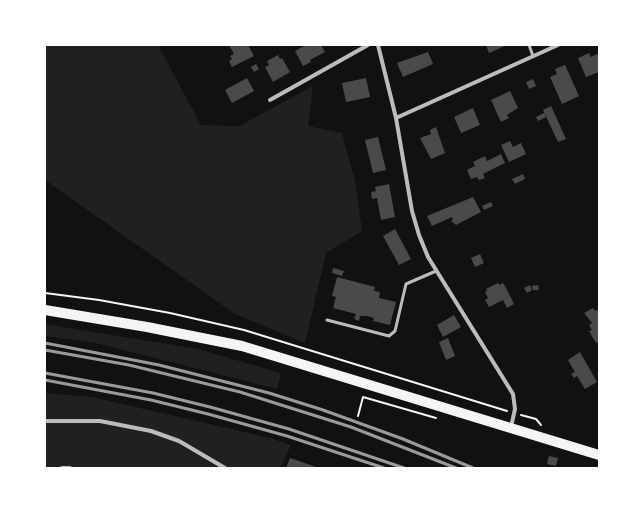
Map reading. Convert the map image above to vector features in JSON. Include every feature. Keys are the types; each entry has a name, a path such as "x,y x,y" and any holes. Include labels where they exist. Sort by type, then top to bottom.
{"main road":[{"path":"45,310 214,340 271,354 386,391 511,427 599,455"}],"street":[{"path":"270,100 368,45"},
{"path":"378,45 396,118 416,223 428,257 507,382 513,394 515,413 511,427"},
{"path":"396,118 558,45"},
{"path":"45,421 100,421 151,431 179,441 225,468"},
{"path":"62,468 70,468"}],"lane":[{"path":"529,45 533,56"},
{"path":"327,320 389,336 395,331 406,284 436,271"}],"path":[{"path":"45,293 162,312 244,330 536,419 542,425"},
{"path":"358,416 363,397 438,419"}],"shaded area":[{"path":"45,45 158,45 201,125 239,126 313,86 308,126 342,133 355,181 362,231 326,253 305,343 235,314 45,180"},
{"path":"45,324 198,349 281,373 277,389 96,343 45,336"},
{"path":"45,393 92,397 270,438 291,445 280,468 45,468"}],"building":[{"path":"229,45 248,45 254,56 232,67 229,61 232,59 230,56 234,54"},
{"path":"306,45 321,45 325,52 310,60 311,62 303,66 295,51"},
{"path":"486,45 507,45 489,53"},
{"path":"428,52 433,64 403,77 397,63"},
{"path":"589,53 591,57 599,53 599,72 586,77 578,58"},
{"path":"278,55 280,59 282,58 290,72 273,82 265,67 269,65 267,61"},
{"path":"256,64 259,69 254,72 251,67"},
{"path":"565,65 579,96 562,104 550,77 557,74 555,69"},
{"path":"247,78 254,91 232,103 225,90"},
{"path":"366,78 370,97 346,102 342,83"},
{"path":"533,79 536,86 529,89 526,82"},
{"path":"510,91 518,108 507,115 509,118 501,122 491,100"},
{"path":"551,106 566,139 558,142 543,110"},
{"path":"473,108 480,125 461,133 454,117"},
{"path":"544,113 546,117 538,121 536,117"},
{"path":"436,127 445,153 431,159 420,138 431,134 430,130"},
{"path":"378,137 386,170 373,173 365,140"},
{"path":"510,141 513,147 521,143 526,154 509,162 501,145"},
{"path":"501,154 505,163 483,174 485,178 479,180 477,177 471,179 467,170 475,166 473,162 485,156 487,161"},
{"path":"523,174 525,179 515,184 512,179"},
{"path":"389,184 395,217 381,220 377,198 372,199 371,192 376,191 375,187"},
{"path":"473,197 481,212 456,225 451,221 453,220 452,217 432,226 427,216"},
{"path":"491,202 493,206 484,210 482,206"},
{"path":"395,229 411,259 399,265 383,236"},
{"path":"480,254 484,263 475,267 471,258"},
{"path":"333,268 344,271 342,276 332,273"},
{"path":"337,277 375,287 374,291 380,292 379,298 396,302 390,325 373,321 374,318 367,316 360,316 359,321 354,319 356,314 333,308 336,297 332,296"},
{"path":"498,283 500,285 503,283 514,304 507,308 503,300 489,307 485,300 488,298 485,292 487,291 486,289"},
{"path":"530,285 532,290 527,293 524,288"},
{"path":"538,285 539,290 533,290 532,286"},
{"path":"593,308 595,311 599,309 599,342 596,343 589,331 592,330 589,325 592,323 584,313"},
{"path":"454,315 461,327 443,337 437,325"},
{"path":"448,338 455,356 446,360 439,342"},
{"path":"580,352 597,382 585,389 577,376 574,378 571,374 575,372 568,360"},
{"path":"549,456 558,458 556,466 547,464"},
{"path":"290,458 319,468 286,468"}],"railway":[{"path":"45,343 159,365 269,393 323,410 403,439 473,468"},
{"path":"45,350 129,365 240,392 351,427 456,468"},
{"path":"45,373 153,393 210,407 289,429 404,468"},
{"path":"45,380 151,400 208,414 287,436 384,468"}]}
